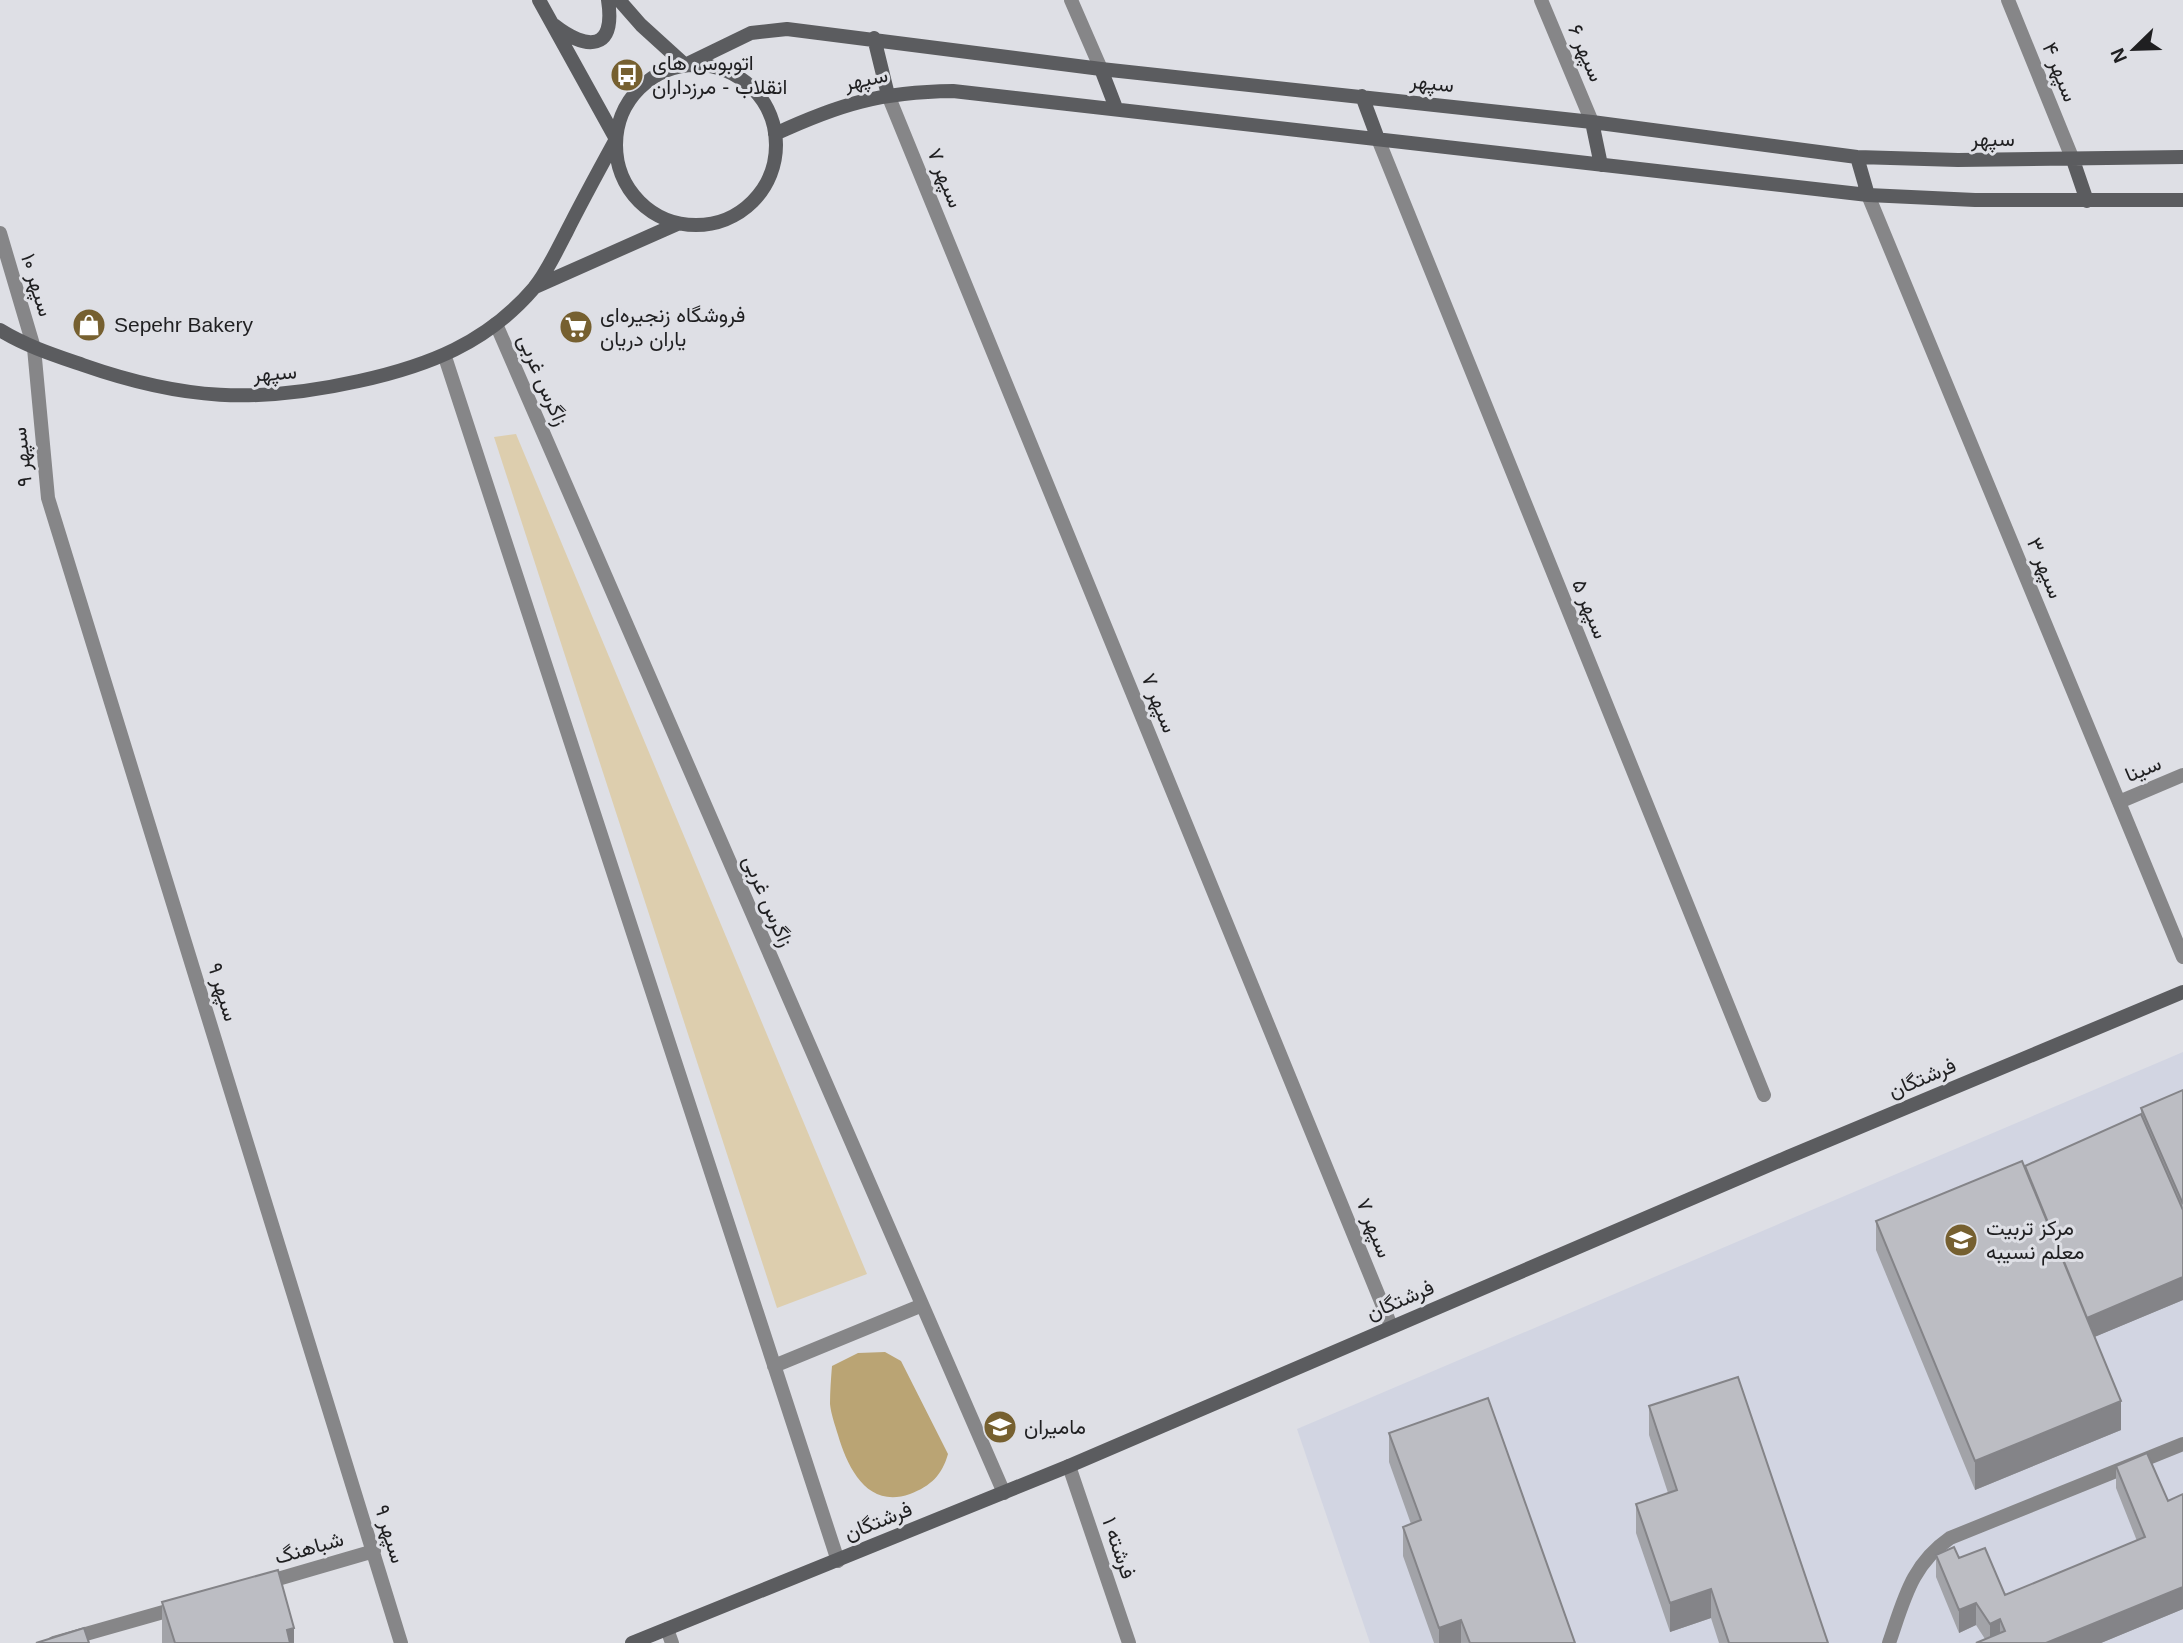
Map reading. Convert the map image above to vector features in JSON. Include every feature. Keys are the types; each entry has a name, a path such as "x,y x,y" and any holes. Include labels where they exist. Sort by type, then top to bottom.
{"street":[{"path":"538,0 616,138"},
{"path":"547,20 574,41 590,44 603,36 611,22 608,0"},
{"path":"619,0 641,25 685,65"},
{"path":"1071,0 1116,108"},
{"name":"سپهر ۶","path":"1541,0 1592,122"},
{"name":"سپهر ۴","path":"2008,0 2073,160"},
{"name":"سپهر","path":"685,65 751,33 787,29 1101,69 1592,122 1857,156 2073,160 2183,157"},
{"path":"874,38 888,95"},
{"path":"685,65 707,65 729,71 747,83 763,99 774,124 775,134 777,152 769,179 754,202 732,218 704,226 677,224 651,213 631,194 616,158 616,138 622,112 637,89 659,73 685,65"},
{"name":"سپهر","path":"775,134 832,108 888,95 953,91 1868,195 2087,201 2183,200"},
{"name":"سپهر ۷","path":"888,95 1391,1326"},
{"path":"1362,96 1378,139"},
{"path":"1592,122 1601,165"},
{"path":"535,287 616,138"},
{"name":"سپهر ۵","path":"1378,139 1764,1095"},
{"path":"1857,156 1868,195"},
{"path":"2073,160 2087,201"},
{"name":"سپهر ۳","path":"1868,195 2183,957"},
{"path":"535,287 677,224"},
{"name":"سپهر ۱۰","path":"0,233 34,348"},
{"name":"سپهر","path":"0,330 34,348 147,385 204,395 289,395 445,357 496,324 535,287"},
{"name":"زاگرس غربی","path":"496,324 920,1306 1004,1493"},
{"name":"سپهر ۹","path":"34,348 48,498 401,1643"},
{"path":"445,357 838,1561"},
{"name":"سینا","path":"2119,802 2183,775"},
{"name":"فرشتگان","path":"632,1643 1069,1466 1391,1326 2183,992"},
{"path":"774,1366 920,1306"},
{"path":"1889,1643 1912,1579 1931,1552 1950,1538 2183,1444"},
{"name":"فرشته ۱","path":"1069,1466 1129,1643"},
{"name":"شباهنگ","path":"254,1586 374,1551"},
{"path":"54,1643 201,1601"},
{"path":"667,1629 672,1643"}],"shaded area":[{"path":"516,434 867,1274 777,1308 494,437"},
{"name":"مرکز تربیت معلم نسیبه","path":"2183,1052 2183,1643 1370,1643 1297,1429"},
{"path":"885,1352 901,1361 948,1454 939,1474 930,1483 910,1494 895,1497 882,1496 871,1491 854,1473 842,1448 830,1404 832,1366 858,1353"}],"building":[{"path":"2183,1090 2183,1204 2141,1108"},
{"path":"2141,1114 2183,1210 2183,1277 2087,1318 2025,1166"},
{"path":"2022,1161 2121,1401 1975,1461 1876,1221"},
{"path":"1738,1377 1828,1643 1729,1643 1711,1589 1670,1603 1636,1504 1677,1490 1649,1406"},
{"path":"1488,1398 1575,1643 1470,1643 1461,1620 1439,1628 1403,1527 1421,1520 1389,1433"},
{"path":"2147,1453 2168,1501 2183,1494 2183,1587 2046,1643 1976,1643 2005,1631 2000,1619 1990,1624 1976,1603 1959,1610 1936,1555 1954,1547 1959,1558 1985,1548 2005,1595 2145,1537 2116,1466"},
{"path":"278,1570 294,1628 287,1630 290,1643 175,1643 162,1602"},
{"path":"84,1628 89,1643 36,1643"}],"place":[{"name":"اتوبوس های انقلاب - مرزداران","path":"627,75"},
{"name":"Sepehr Bakery","path":"89,325"},
{"name":"فروشگاه زنجیره‌ای یاران دریان","path":"576,327"},
{"name":"مرکز تربیت معلم نسیبه","path":"1961,1240"},
{"name":"مامیران","path":"1000,1427"}]}
